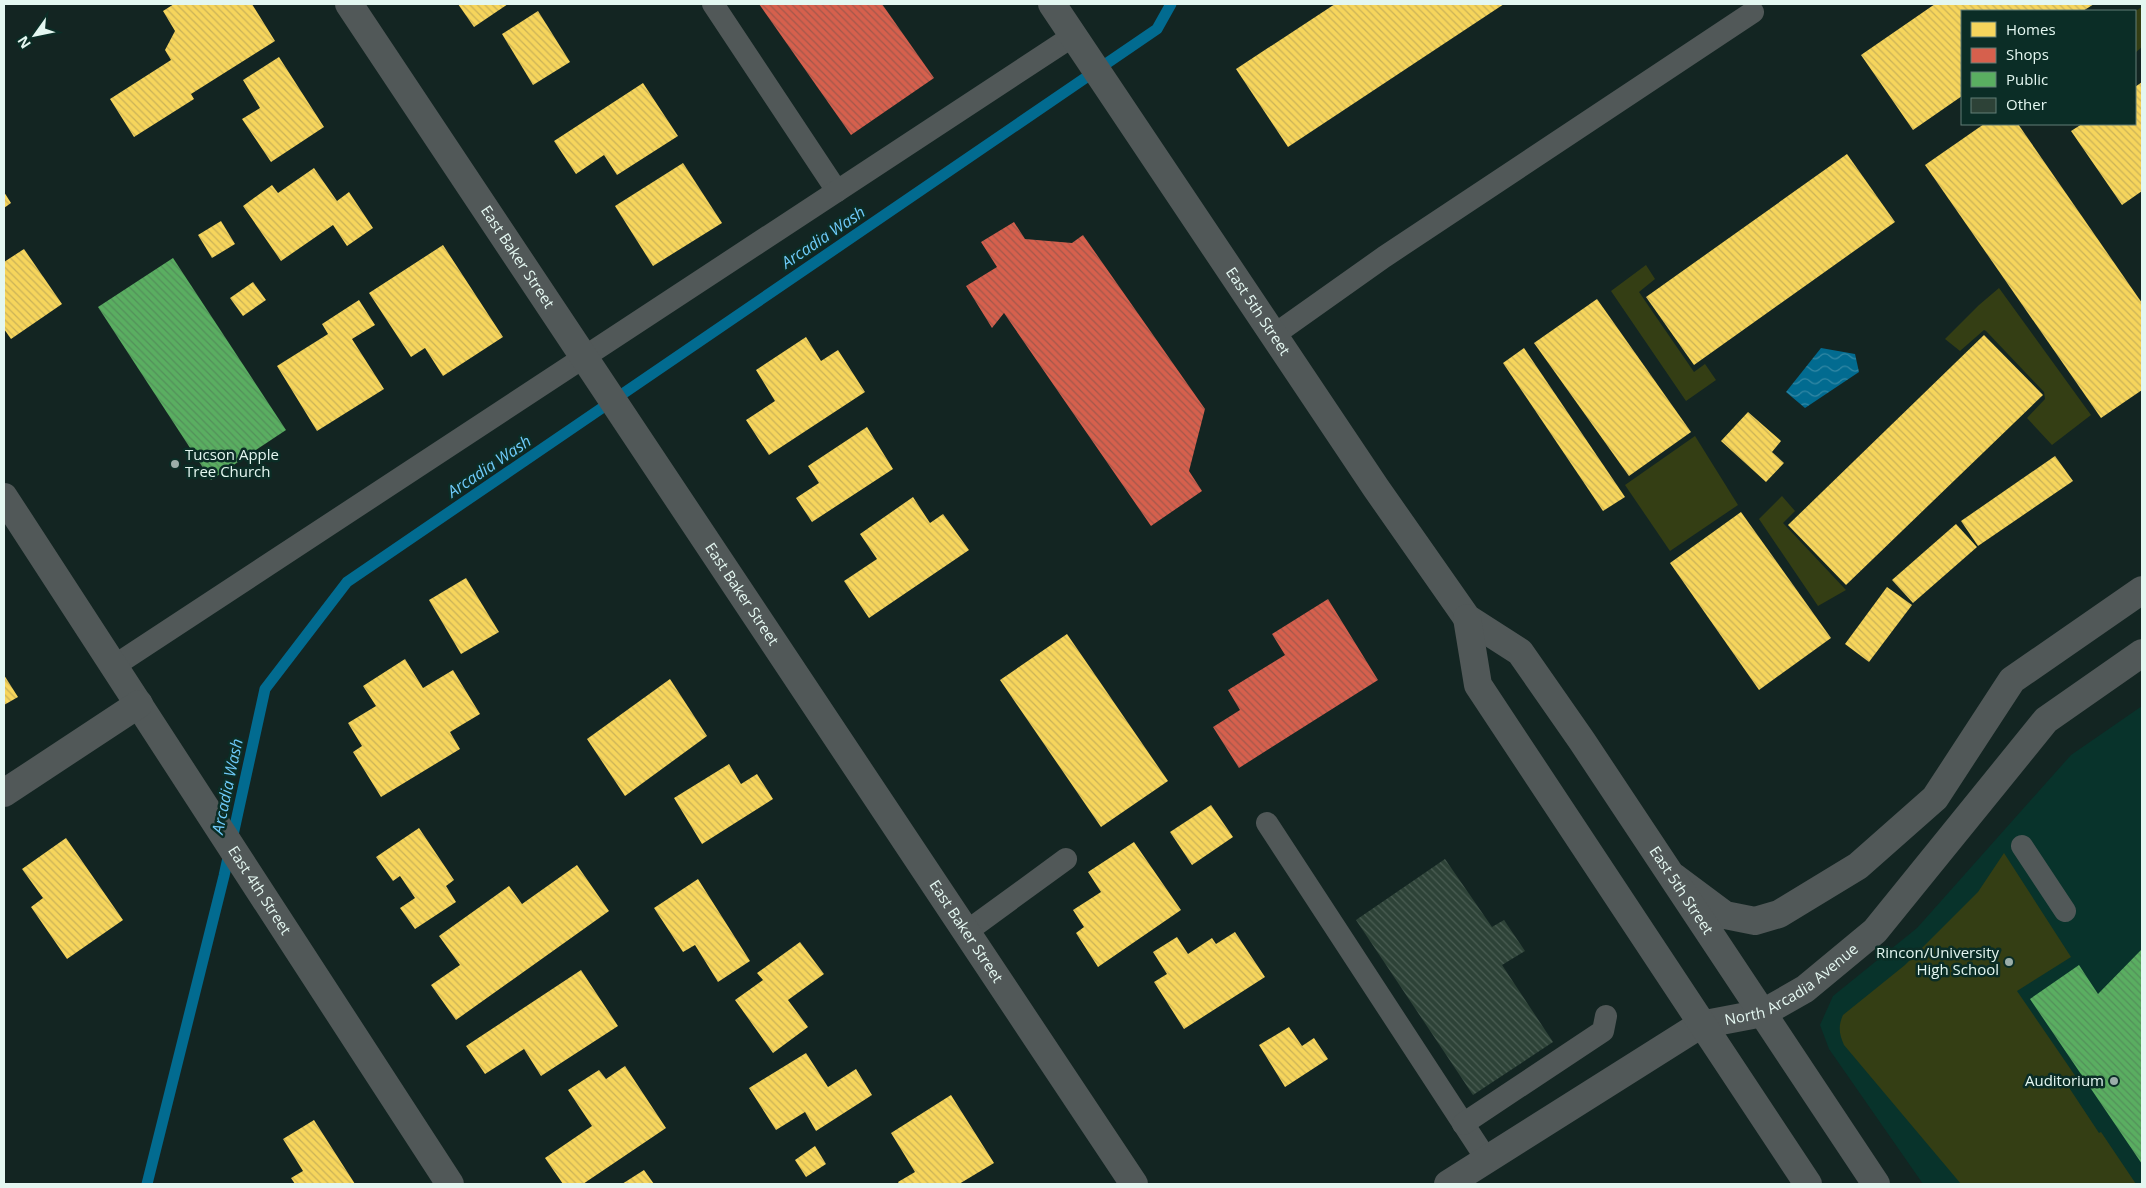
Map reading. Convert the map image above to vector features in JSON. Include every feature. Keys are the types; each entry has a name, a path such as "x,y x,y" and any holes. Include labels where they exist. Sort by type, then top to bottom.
{"street":[{"name":"East Baker Street","path":"348,4 1134,1184"},
{"name":"East 5th Street","path":"1052,4 1376,488 1467,618 1520,652 1672,876 1876,1184"},
{"name":"East 4th Street","path":"4,497 450,1184"},
{"path":"1672,876 1725,915 1755,921 1779,914 1858,866 1935,798 2012,680 2142,590"},
{"name":"East 5th Street","path":"1467,618 1478,685 1700,1024 1808,1184"},
{"name":"North Arcadia Avenue","path":"1448,1184 1700,1024 1763,1014 1805,989 1875,931 2046,720 2142,653"},
{"path":"4,793 139,704"}],"lane":[{"path":"713,4 837,191"},
{"path":"1274,335 1384,257 1753,12"},
{"path":"114,666 837,191 1078,45"},
{"path":"1267,823 1487,1160"},
{"path":"2022,846 2065,911"},
{"path":"966,932 1066,859"},
{"path":"1463,1124 1603,1032 1606,1016"}],"shaded area":[{"path":"2142,7 2142,47 2136,52 2136,10"},
{"path":"1646,265 1655,279 1639,292 1694,372 1705,364 1716,380 1686,401 1611,291"},
{"path":"1999,288 2091,415 2052,445 2027,418 2045,399 2044,392 1986,331 1984,330 1960,351 1945,339"},
{"path":"1695,436 1738,505 1670,551 1625,485"},
{"path":"1782,496 1795,511 1783,523 1846,590 1818,606 1759,519"},
{"name":"Rincon/University High School","path":"2142,706 2142,1184 1923,1184 1829,1049 1820,1025 1833,996 1917,928 2071,755"},
{"path":"2004,853 2071,957 2017,991 2076,1077 2066,1083 2136,1184 1961,1184 1842,1041 1840,1026 1843,1015 1905,965 1978,892"}],"water":[{"path":"1821,348 1855,354 1859,372 1805,408 1786,392"}],"building: Homes":[{"path":"174,4 252,4 275,41 191,94 194,99 134,137 110,99 171,60 165,50 175,31 163,11"},
{"path":"458,4 508,4 474,27"},
{"path":"1335,4 1504,4 1288,147 1236,69"},
{"path":"1935,4 2094,4 2085,10 1961,10 1961,97 1913,130 1861,55"},
{"path":"538,11 570,62 533,85 502,34"},
{"path":"279,57 324,127 271,162 242,119 260,108 243,80"},
{"path":"2142,82 2142,191 2122,205 2071,131 2080,125 2136,125 2136,86"},
{"path":"643,83 678,136 617,175 604,155 576,174 554,141"},
{"path":"1983,125 2019,125 2142,303 2142,390 2101,418 1925,165"},
{"path":"1847,154 1895,222 1694,365 1646,297"},
{"path":"683,163 722,223 653,266 615,206"},
{"path":"314,168 337,201 349,192 373,228 347,246 333,225 281,261 243,206 272,185 278,193"},
{"path":"4,192 11,203 4,208"},
{"path":"221,221 235,244 212,258 198,235"},
{"path":"443,245 503,337 443,376 425,348 411,357 369,293"},
{"path":"24,249 62,304 11,339 4,329 4,262"},
{"path":"253,282 266,300 243,316 230,298"},
{"path":"1597,299 1691,432 1629,476 1534,343"},
{"path":"359,300 375,325 352,339 384,389 317,431 277,366 328,334 322,324"},
{"path":"1984,335 2043,395 1846,585 1788,525"},
{"path":"806,337 821,361 838,350 865,392 769,455 746,420 775,401 756,370"},
{"path":"1524,348 1625,497 1603,511 1503,363"},
{"path":"1748,412 1781,441 1772,452 1784,463 1766,482 1721,441"},
{"path":"867,427 893,469 812,522 796,498 819,483 808,466"},
{"path":"2055,456 2073,481 1978,546 1961,521"},
{"path":"913,497 930,523 943,514 969,550 869,618 844,581 877,559 860,534"},
{"path":"1741,512 1831,638 1759,690 1670,563"},
{"path":"1956,524 1977,547 1913,603 1892,580"},
{"path":"466,578 499,632 461,654 429,600"},
{"path":"1887,587 1912,605 1869,662 1845,644"},
{"path":"1067,634 1168,781 1101,827 1000,680"},
{"path":"405,659 423,688 453,670 480,714 450,732 460,749 381,797 353,752 362,746 348,723 376,706 363,686"},
{"path":"4,675 18,697 4,705"},
{"path":"670,679 707,736 625,796 587,739"},
{"path":"729,764 741,784 757,774 773,799 702,844 674,798"},
{"path":"1211,805 1233,837 1192,865 1170,832"},
{"path":"419,828 454,880 446,886 456,902 415,929 400,908 415,898 400,876 393,881 376,857"},
{"path":"66,838 123,920 67,959 31,907 43,898 22,869"},
{"path":"1134,842 1181,910 1098,967 1076,933 1084,927 1073,910 1101,892 1088,872"},
{"path":"577,865 609,911 456,1020 431,985 460,965 439,936 509,886 522,904"},
{"path":"698,879 750,961 718,982 695,945 683,952 654,908"},
{"path":"1235,932 1265,977 1184,1029 1154,982 1167,974 1153,952 1177,937 1188,954 1212,938 1216,944"},
{"path":"800,942 824,974 788,1000 808,1027 773,1053 735,1000 763,980 757,973"},
{"path":"581,970 618,1026 541,1076 524,1049 485,1074 466,1046"},
{"path":"1289,1027 1302,1046 1314,1038 1328,1059 1285,1087 1259,1045"},
{"path":"806,1053 828,1087 856,1069 872,1095 816,1131 805,1112 776,1130 749,1088"},
{"path":"625,1066 666,1128 583,1184 563,1184 545,1158 592,1126 568,1090 599,1070 606,1079"},
{"path":"951,1095 994,1163 959,1184 899,1184 898,1182 915,1172 891,1133"},
{"path":"314,1120 355,1184 295,1184 291,1178 303,1171 283,1139"},
{"path":"815,1146 826,1164 806,1177 795,1160"},
{"path":"644,1170 654,1184 622,1184"}],"building: Shops":[{"path":"759,4 882,4 934,78 851,135"},
{"path":"1014,222 1025,239 1072,243 1083,235 1205,409 1189,471 1202,491 1151,526 1004,313 992,328 966,286 997,267 981,242"},
{"path":"1328,599 1378,680 1239,768 1213,727 1240,710 1228,690 1285,655 1272,634"}],"building: Public":[{"name":"Tucson Apple Tree Church","path":"173,258 286,430 211,480 98,307"},
{"name":"Auditorium","path":"2142,949 2142,1164 2030,999 2079,965 2098,994"}],"building: Other":[{"path":"1445,859 1492,927 1504,920 1525,951 1502,965 1553,1042 1473,1095 1356,920"}],"waterway":[{"name":"Arcadia Wash","path":"147,1184 224,876 265,689 347,582 1157,29 1171,4"}],"place":[{"name":"Tucson Apple Tree Church","path":"175,464"},
{"name":"Rincon/University High School","path":"2009,962"},
{"name":"Auditorium","path":"2114,1081"}]}
